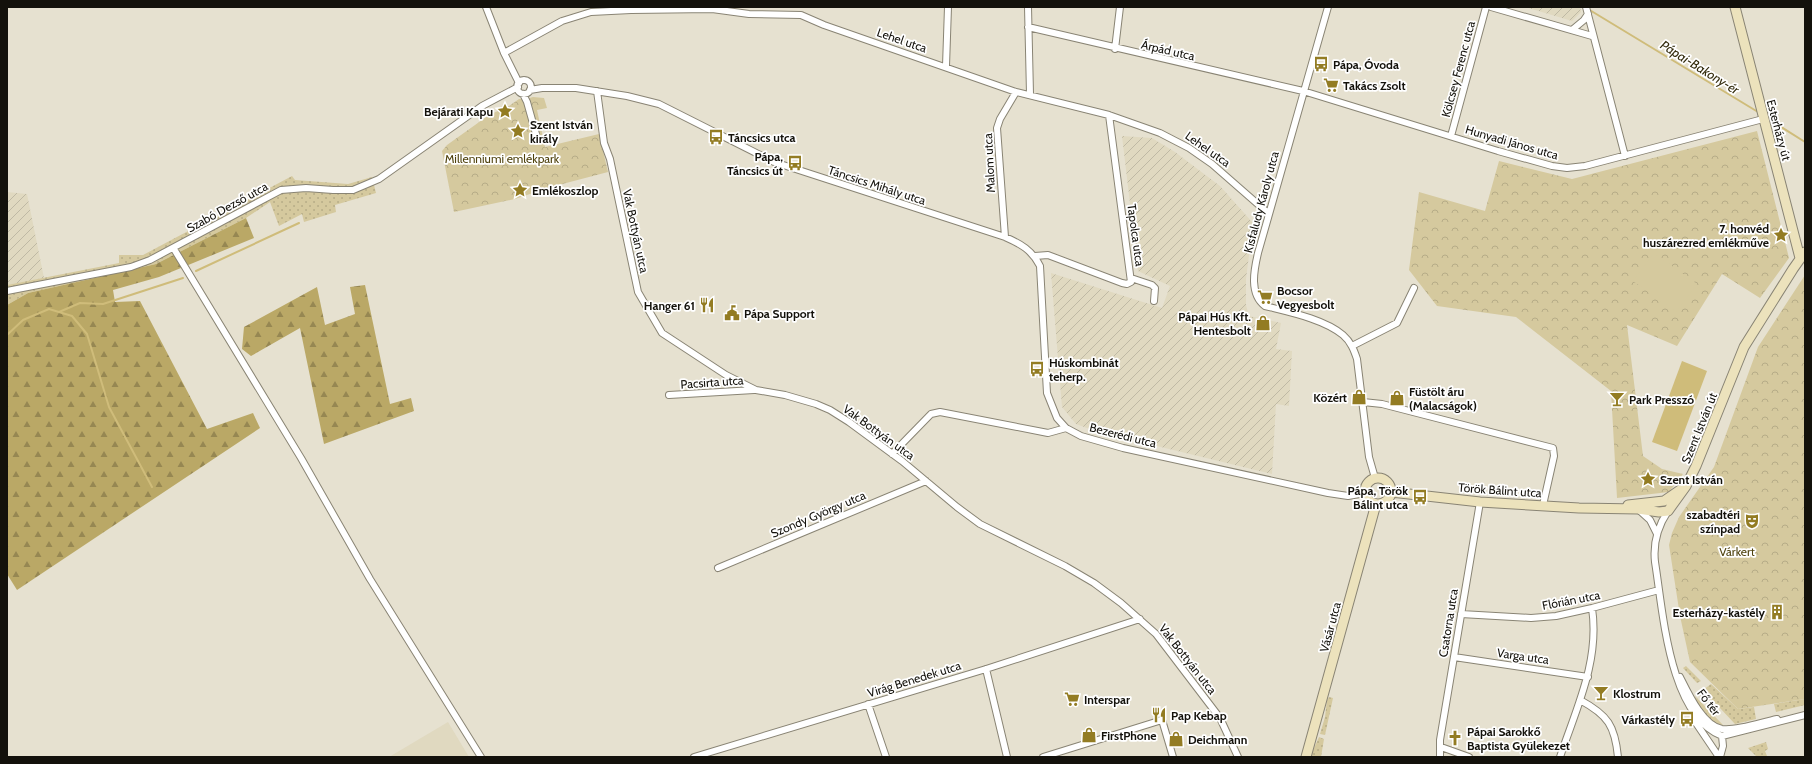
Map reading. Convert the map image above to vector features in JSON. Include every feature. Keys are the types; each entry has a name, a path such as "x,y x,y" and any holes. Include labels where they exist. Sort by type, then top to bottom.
{"street":[{"path":"486,7 504,53 524,88 536,134"},
{"path":"946,66 948,7"},
{"path":"1028,7 1030,94"},
{"path":"1115,49 1120,7"},
{"name":"Kisfaludy Károly utca","path":"1328,7 1268,213 1256,260 1254,285 1256,298 1265,306 1302,316 1328,326 1343,335 1352,346"},
{"name":"Kölcsey Ferenc utca","path":"1451,136 1486,7"},
{"path":"1491,7 1592,36"},
{"path":"1586,7 1592,36 1625,156"},
{"name":"Esterházy út","path":"1735,7 1763,118 1803,255"},
{"name":"Lehel utca","path":"504,53 562,21 591,12 712,9 749,14 801,15 1016,92 1030,94 1109,115 1160,133 1189,148 1224,173 1268,213"},
{"path":"1572,30 1584,20 1588,14"},
{"name":"Árpád utca","path":"1028,27 1115,49 1303,91"},
{"name":"Táncsics Mihály utca","path":"524,88 576,88 627,96 659,104 774,162 1005,237 1026,246 1035,256"},
{"name":"Szabó Dezső utca","path":"7,291 131,267 174,249 280,190 306,188 353,190 379,179 482,106 508,93 524,88"},
{"name":"Vak Bottyán utca","path":"597,91 604,143 610,159 638,292 662,333 726,375 756,390 785,395 816,404 830,410 849,422 892,454 980,524 1066,566 1094,583 1140,619 1156,634 1220,718 1238,757"},
{"name":"Hunyadi János utca","path":"1303,91 1559,167 1574,167 1625,156 1763,118"},
{"name":"Malom utca","path":"1005,237 997,128 1000,119 1016,92"},
{"name":"Tapolca utca","path":"1035,256 1048,255 1122,283 1127,284 1131,282 1109,115"},
{"path":"174,249 301,458 370,578 464,732 481,757"},
{"name":"Szent István út","path":"1675,669 1659,590 1654,556 1657,534 1666,513 1686,486 1696,466 1744,347 1803,255"},
{"path":"892,454 931,414 940,412 1048,433 1066,428 1057,418 1047,392 1040,266 1035,256"},
{"path":"1131,278 1152,285 1155,288 1154,301"},
{"path":"1375,478 1369,457 1357,359 1352,346 1397,323 1414,288"},
{"name":"Pacsirta utca","path":"669,395 756,390"},
{"path":"1363,402 1382,404 1553,448 1554,454 1543,505"},
{"name":"Bezerédi utca","path":"1066,428 1081,436 1123,448 1328,493 1348,496 1365,493"},
{"path":"1375,478 1383,478 1389,484 1392,492 1388,500 1376,504 1369,500 1365,493 1367,484 1375,478"},
{"name":"Szondy György utca","path":"718,568 926,481"},
{"name":"Török Bálint utca","path":"1607,508 1664,501 1686,486"},
{"name":"Török Bálint utca","path":"1392,492 1480,502 1579,508 1638,509 1666,513"},
{"name":"Csatorna utca","path":"1440,757 1440,740 1480,502"},
{"path":"1650,502 1661,508 1666,513"},
{"name":"Vásár utca","path":"1306,757 1376,504"},
{"path":"1638,509 1650,520 1657,534"},
{"name":"Flórián utca","path":"1461,614 1531,618 1556,616 1659,590"},
{"path":"1560,757 1588,677 1594,646 1594,621 1592,608"},
{"name":"Virág Benedek utca","path":"694,757 986,669 1140,619"},
{"name":"Varga utca","path":"1454,657 1588,677"},
{"path":"986,669 1007,757"},
{"name":"Fő tér","path":"1675,669 1682,692 1692,710 1707,729 1722,736 1805,714"},
{"name":"Fő tér","path":"1675,669 1702,715 1714,726 1722,729 1731,729 1805,714"},
{"path":"1580,700 1596,709 1607,719 1613,728 1618,757"},
{"path":"868,704 886,757"},
{"name":"Fő tér","path":"1692,710 1693,718 1720,757"},
{"path":"1043,757 1162,720 1173,757"},
{"name":"Fő tér","path":"1720,757 1724,746 1722,736"},
{"path":"1441,747 1469,757"},
{"path":"717,750 720,757"}],"shaded area":[{"path":"1525,7 1580,7 1581,12 1572,21"},
{"path":"1122,136 1152,138 1175,152 1220,186 1253,223 1246,279 1246,305 1249,316 1281,323 1276,349 1292,351 1289,406 1276,404 1272,474 1095,431 1076,424 1062,407 1051,273 1162,308 1170,286 1138,271"},
{"path":"7,192 27,194 44,278 7,285"},
{"path":"1682,361 1707,371 1677,451 1652,442"},
{"path":"448,722 469,757 389,757"}],"green space":[{"name":"Millenniumi emlékpark","path":"533,97 544,98 547,108 537,110 545,147 599,134 608,172 551,187 515,199 454,212 442,151 447,145 489,115 509,106 519,99"},
{"path":"1757,131 1789,258 1760,298 1722,274 1677,346 1627,325 1643,456 1662,469 1683,474 1669,492 1617,498 1611,391 1516,317 1437,306 1409,270 1419,192 1485,211 1499,161 1572,179"},
{"path":"292,176 295,180 348,184 372,177 376,193 335,205 336,212 304,222 302,214 279,226 270,202 246,218 156,264 28,293 7,305 7,285 119,263 119,255 143,255"},
{"path":"246,218 254,238 159,277 113,290 115,302 140,301 207,429 253,413 260,428 17,590 7,574 7,305 28,293 156,264"},
{"path":"1654,253 1697,284 1676,312 1633,281"},
{"name":"Várkert","path":"1805,275 1805,699 1738,709 1690,662 1680,616 1669,545 1672,533 1679,517 1714,467 1758,347"},
{"path":"365,285 390,404 411,398 414,411 324,444 300,328 251,356 242,349 244,327 317,287 325,325 355,314 350,287"},
{"path":"1686,666 1701,681 1697,683 1683,668"},
{"path":"1711,684 1738,709 1754,707 1756,719 1735,724 1703,690"},
{"path":"1695,696 1723,725 1714,722 1701,710"},
{"path":"1329,697 1333,698 1325,735 1320,734 1325,717 1327,700"},
{"path":"1805,699 1805,705 1776,712 1774,704"},
{"path":"1319,737 1324,739 1321,757 1310,757"},
{"path":"1766,742 1768,749 1765,751 1766,757 1757,757 1748,748"}],"waterway":[{"name":"Pápai-Bakony-ér","path":"1588,9 1758,112"},
{"name":"Pápai-Bakony-ér","path":"1767,118 1805,142"},
{"path":"196,271 299,223"},
{"path":"59,312 80,303 103,304 183,278"},
{"path":"7,335 23,320 49,309 72,316 87,334 109,407 152,487"}],"place":[{"name":"Pápa, Óvoda","path":"1321,64"},
{"name":"Takács Zsolt","path":"1331,85"},
{"name":"Bejárati Kapu","path":"505,111"},
{"name":"Szent István király","path":"518,131"},
{"name":"Táncsics utca","path":"716,137"},
{"name":"Pápa, Táncsics út","path":"795,163"},
{"name":"Emlékoszlop","path":"520,190"},
{"name":"7. honvéd huszárezred emlékműve","path":"1781,235"},
{"name":"Bocsor Vegyesbolt","path":"1265,297"},
{"name":"Hanger 61","path":"707,305"},
{"name":"Pápa Support","path":"732,313"},
{"name":"Pápai Hús Kft. Hentesbolt","path":"1263,323"},
{"name":"Húskombinát teherp.","path":"1037,369"},
{"name":"Közért","path":"1359,397"},
{"name":"Füstölt áru (Malacságok)","path":"1397,398"},
{"name":"Park Presszó","path":"1617,399"},
{"name":"Szent István","path":"1648,479"},
{"name":"Pápa, Török Bálint utca","path":"1420,497"},
{"name":"szabadtéri színpad","path":"1752,521"},
{"name":"Esterházy-kastély","path":"1777,612"},
{"name":"Klostrum","path":"1601,693"},
{"name":"Interspar","path":"1072,699"},
{"name":"Pap Kebap","path":"1159,715"},
{"name":"Várkastély","path":"1687,719"},
{"name":"FirstPhone","path":"1089,735"},
{"name":"Pápai Sarokkő Baptista Gyülekezet","path":"1455,738"},
{"name":"Deichmann","path":"1176,739"}]}
